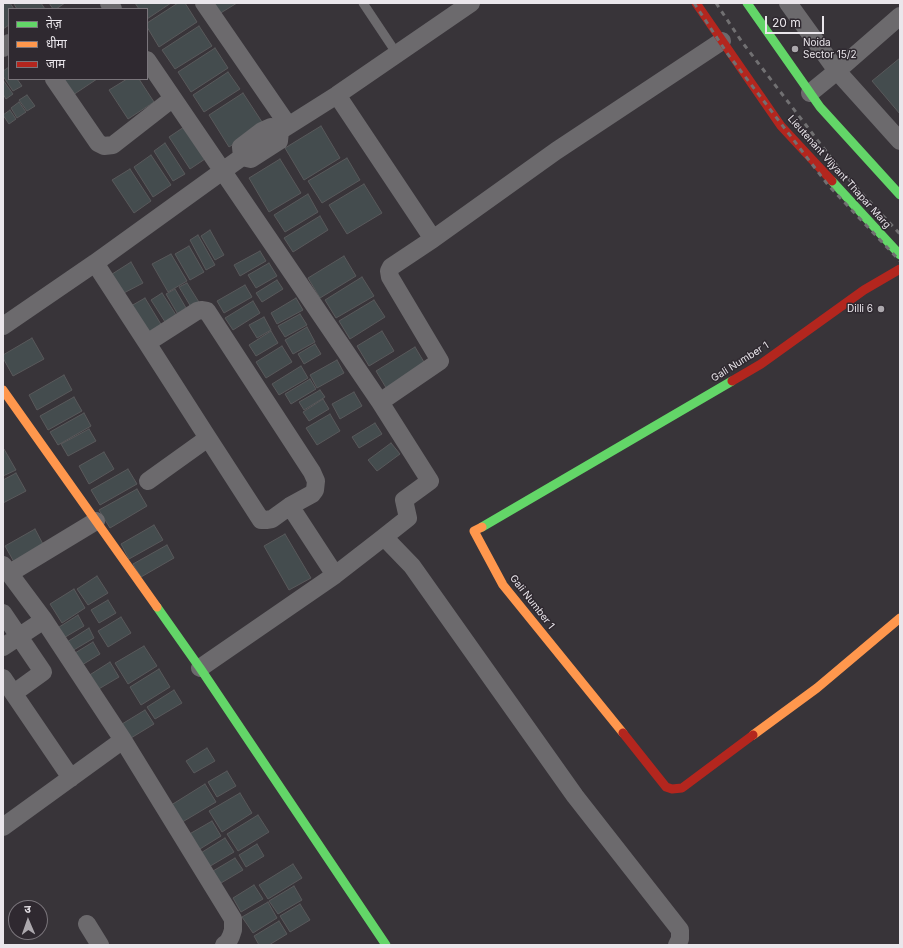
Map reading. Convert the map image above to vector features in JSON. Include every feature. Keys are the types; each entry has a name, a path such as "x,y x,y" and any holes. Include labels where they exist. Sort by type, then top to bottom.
{"street":[{"path":"204,3 284,128"},
{"path":"3,326 95,263 242,157 241,147 262,131 271,127 284,128 337,95 471,3"},
{"name":"Lieutenant Vijyant Thapar Marg","path":"696,3 781,126 900,255"},
{"path":"747,3 820,107 900,195"},
{"path":"788,3 837,71 900,141"},
{"path":"810,92 837,71 900,16"},
{"path":"380,402 440,361 390,278 389,274 391,267 556,151 722,41"},
{"path":"148,62 380,402 430,481 404,500 408,518 335,575 200,668"},
{"path":"55,80 98,143 104,146 113,144 172,98"},
{"path":"337,95 433,238"},
{"path":"95,263 261,520 272,519 290,506 312,494 315,490 316,481 312,472 207,311 197,311 147,343"},
{"name":"Gali Number 1","path":"900,269 864,290 761,364 474,531 503,584 666,787 672,789 682,788 805,697 900,618"},
{"path":"3,390 200,668 386,945"},
{"path":"148,481 208,438"},
{"path":"290,506 335,575"},
{"path":"96,521 6,569 44,620 123,740 233,919 233,930 231,936 228,942 224,945"},
{"path":"384,537 412,566 575,796 680,930 680,939 677,945"},
{"path":"3,613 43,672 14,693"},
{"path":"3,647 44,620"},
{"path":"3,678 71,778"},
{"path":"3,827 123,740"},
{"path":"87,924 100,945"}],"lane":[{"path":"363,3 397,54"}],"building":[{"path":"3,3 10,3 13,8 8,8 8,26 3,29"},
{"path":"41,3 44,8 16,8 14,4"},
{"path":"49,3 65,3 58,8 52,8"},
{"path":"135,3 171,3 148,18 148,8 138,8"},
{"path":"178,3 185,3 197,22 159,47 148,29 148,22"},
{"path":"212,3 237,3 219,14"},
{"path":"199,26 212,46 175,69 162,50"},
{"path":"215,48 228,68 191,92 178,72"},
{"path":"900,58 900,114 872,81"},
{"path":"8,68 8,80 18,80 22,86 13,91 3,76 3,71"},
{"path":"228,72 240,89 204,112 193,95"},
{"path":"3,80 13,94 6,99 3,94"},
{"path":"65,80 96,80 73,95 64,81"},
{"path":"125,80 140,80 154,102 128,119 109,90"},
{"path":"243,93 264,125 229,147 209,115"},
{"path":"27,95 35,106 27,111 19,100"},
{"path":"19,102 26,112 17,118 11,108"},
{"path":"10,110 16,119 9,124 3,115"},
{"path":"187,125 208,157 190,169 169,137"},
{"path":"321,126 340,158 304,180 285,148"},
{"path":"165,143 185,174 173,181 154,151"},
{"path":"151,155 171,185 153,197 134,167"},
{"path":"347,158 360,180 322,203 308,181"},
{"path":"280,159 301,193 269,212 249,178"},
{"path":"130,169 151,201 134,213 112,180"},
{"path":"364,184 382,213 347,234 329,205"},
{"path":"308,194 318,212 285,232 274,215"},
{"path":"320,216 328,230 293,252 284,238"},
{"path":"210,230 224,255 215,260 201,236"},
{"path":"198,235 215,265 206,270 190,240"},
{"path":"189,246 204,272 190,280 175,254"},
{"path":"260,251 266,261 240,276 234,265"},
{"path":"171,254 187,281 168,292 152,264"},
{"path":"344,256 356,276 320,298 308,278"},
{"path":"131,262 143,283 120,295 109,276"},
{"path":"269,263 277,276 256,288 248,275"},
{"path":"362,277 374,296 336,318 325,300"},
{"path":"277,280 283,289 262,302 256,293"},
{"path":"187,283 202,307 194,312 179,287"},
{"path":"245,285 252,297 224,313 217,301"},
{"path":"175,289 189,313 180,318 166,294"},
{"path":"162,293 178,318 167,325 151,300"},
{"path":"145,298 162,326 148,334 131,306"},
{"path":"296,298 303,310 277,324 271,313"},
{"path":"374,300 385,317 350,339 339,321"},
{"path":"253,301 260,313 233,330 225,318"},
{"path":"300,314 307,325 285,337 278,326"},
{"path":"264,317 271,330 257,338 249,325"},
{"path":"307,327 315,342 293,354 285,340"},
{"path":"271,331 278,343 256,356 249,345"},
{"path":"382,331 394,351 369,366 357,346"},
{"path":"32,338 44,359 13,376 3,358 3,355"},
{"path":"315,344 321,354 304,364 298,354"},
{"path":"282,346 292,362 266,378 256,362"},
{"path":"415,347 427,367 388,391 376,371"},
{"path":"337,360 344,373 317,388 310,375"},
{"path":"301,366 308,378 279,395 272,384"},
{"path":"64,375 72,390 37,410 29,395"},
{"path":"310,379 316,389 291,404 285,394"},
{"path":"320,390 325,397 304,410 299,402"},
{"path":"354,392 362,406 340,419 332,404"},
{"path":"74,397 82,411 48,430 40,416"},
{"path":"323,399 329,409 309,421 303,412"},
{"path":"84,413 91,426 58,445 50,432"},
{"path":"330,414 340,431 317,445 306,428"},
{"path":"375,423 382,434 359,448 352,437"},
{"path":"89,429 96,441 68,456 61,444"},
{"path":"391,443 400,454 377,471 368,460"},
{"path":"3,449 16,470 3,476"},
{"path":"104,452 114,469 89,484 79,466"},
{"path":"128,469 137,484 100,505 91,490"},
{"path":"16,473 26,491 3,503 3,480"},
{"path":"137,489 147,506 110,528 99,510"},
{"path":"154,525 163,540 129,559 121,544"},
{"path":"35,529 44,546 14,562 5,546"},
{"path":"285,534 311,578 289,590 264,546"},
{"path":"167,545 174,558 141,577 133,564"},
{"path":"97,576 108,593 88,605 77,589"},
{"path":"74,589 85,608 62,623 50,604"},
{"path":"108,600 116,613 99,623 91,610"},
{"path":"78,615 84,626 62,639 56,629"},
{"path":"121,617 131,633 108,647 98,631"},
{"path":"89,628 94,638 72,651 67,642"},
{"path":"93,642 100,654 82,665 75,653"},
{"path":"144,646 157,666 128,684 115,663"},
{"path":"110,662 119,677 97,690 88,676"},
{"path":"159,669 170,687 141,705 130,687"},
{"path":"174,690 182,703 155,719 147,707"},
{"path":"145,710 154,724 131,738 122,724"},
{"path":"207,748 215,761 194,773 186,761"},
{"path":"227,771 236,786 217,797 208,782"},
{"path":"205,784 216,802 179,824 168,807"},
{"path":"240,793 252,813 222,832 209,811"},
{"path":"258,815 269,832 238,851 227,834"},
{"path":"212,821 221,836 195,852 186,836"},
{"path":"225,838 234,852 207,868 199,854"},
{"path":"257,844 264,856 246,867 239,855"},
{"path":"235,858 243,870 221,883 213,871"},
{"path":"293,864 302,878 268,899 259,885"},
{"path":"254,885 263,899 241,912 233,898"},
{"path":"294,886 302,900 278,914 269,901"},
{"path":"268,902 277,918 253,933 242,917"},
{"path":"300,904 310,920 290,932 280,916"},
{"path":"279,921 287,934 269,945 259,945 254,936"}],"railway":[{"path":"694,3 727,53 828,185 900,261"},
{"path":"716,3 742,42 842,172 900,234"}],"traffic: fast":[{"path":"747,3 820,107 900,195"},
{"path":"832,181 900,255"},
{"path":"482,527 732,381"},
{"path":"157,607 200,668 386,945"}],"traffic: slow":[{"path":"3,390 157,607"},
{"path":"482,527 474,531 503,585 623,733"},
{"path":"753,735 817,688 900,618"}],"traffic: jam":[{"path":"696,3 781,126 832,181"},
{"path":"732,381 761,364 864,290 900,269"},
{"path":"623,733 666,787 672,789 682,788 753,735"}],"place":[{"name":"Noida Sector 15/2","path":"795,49"},
{"name":"Dilli 6","path":"881,309"}]}
